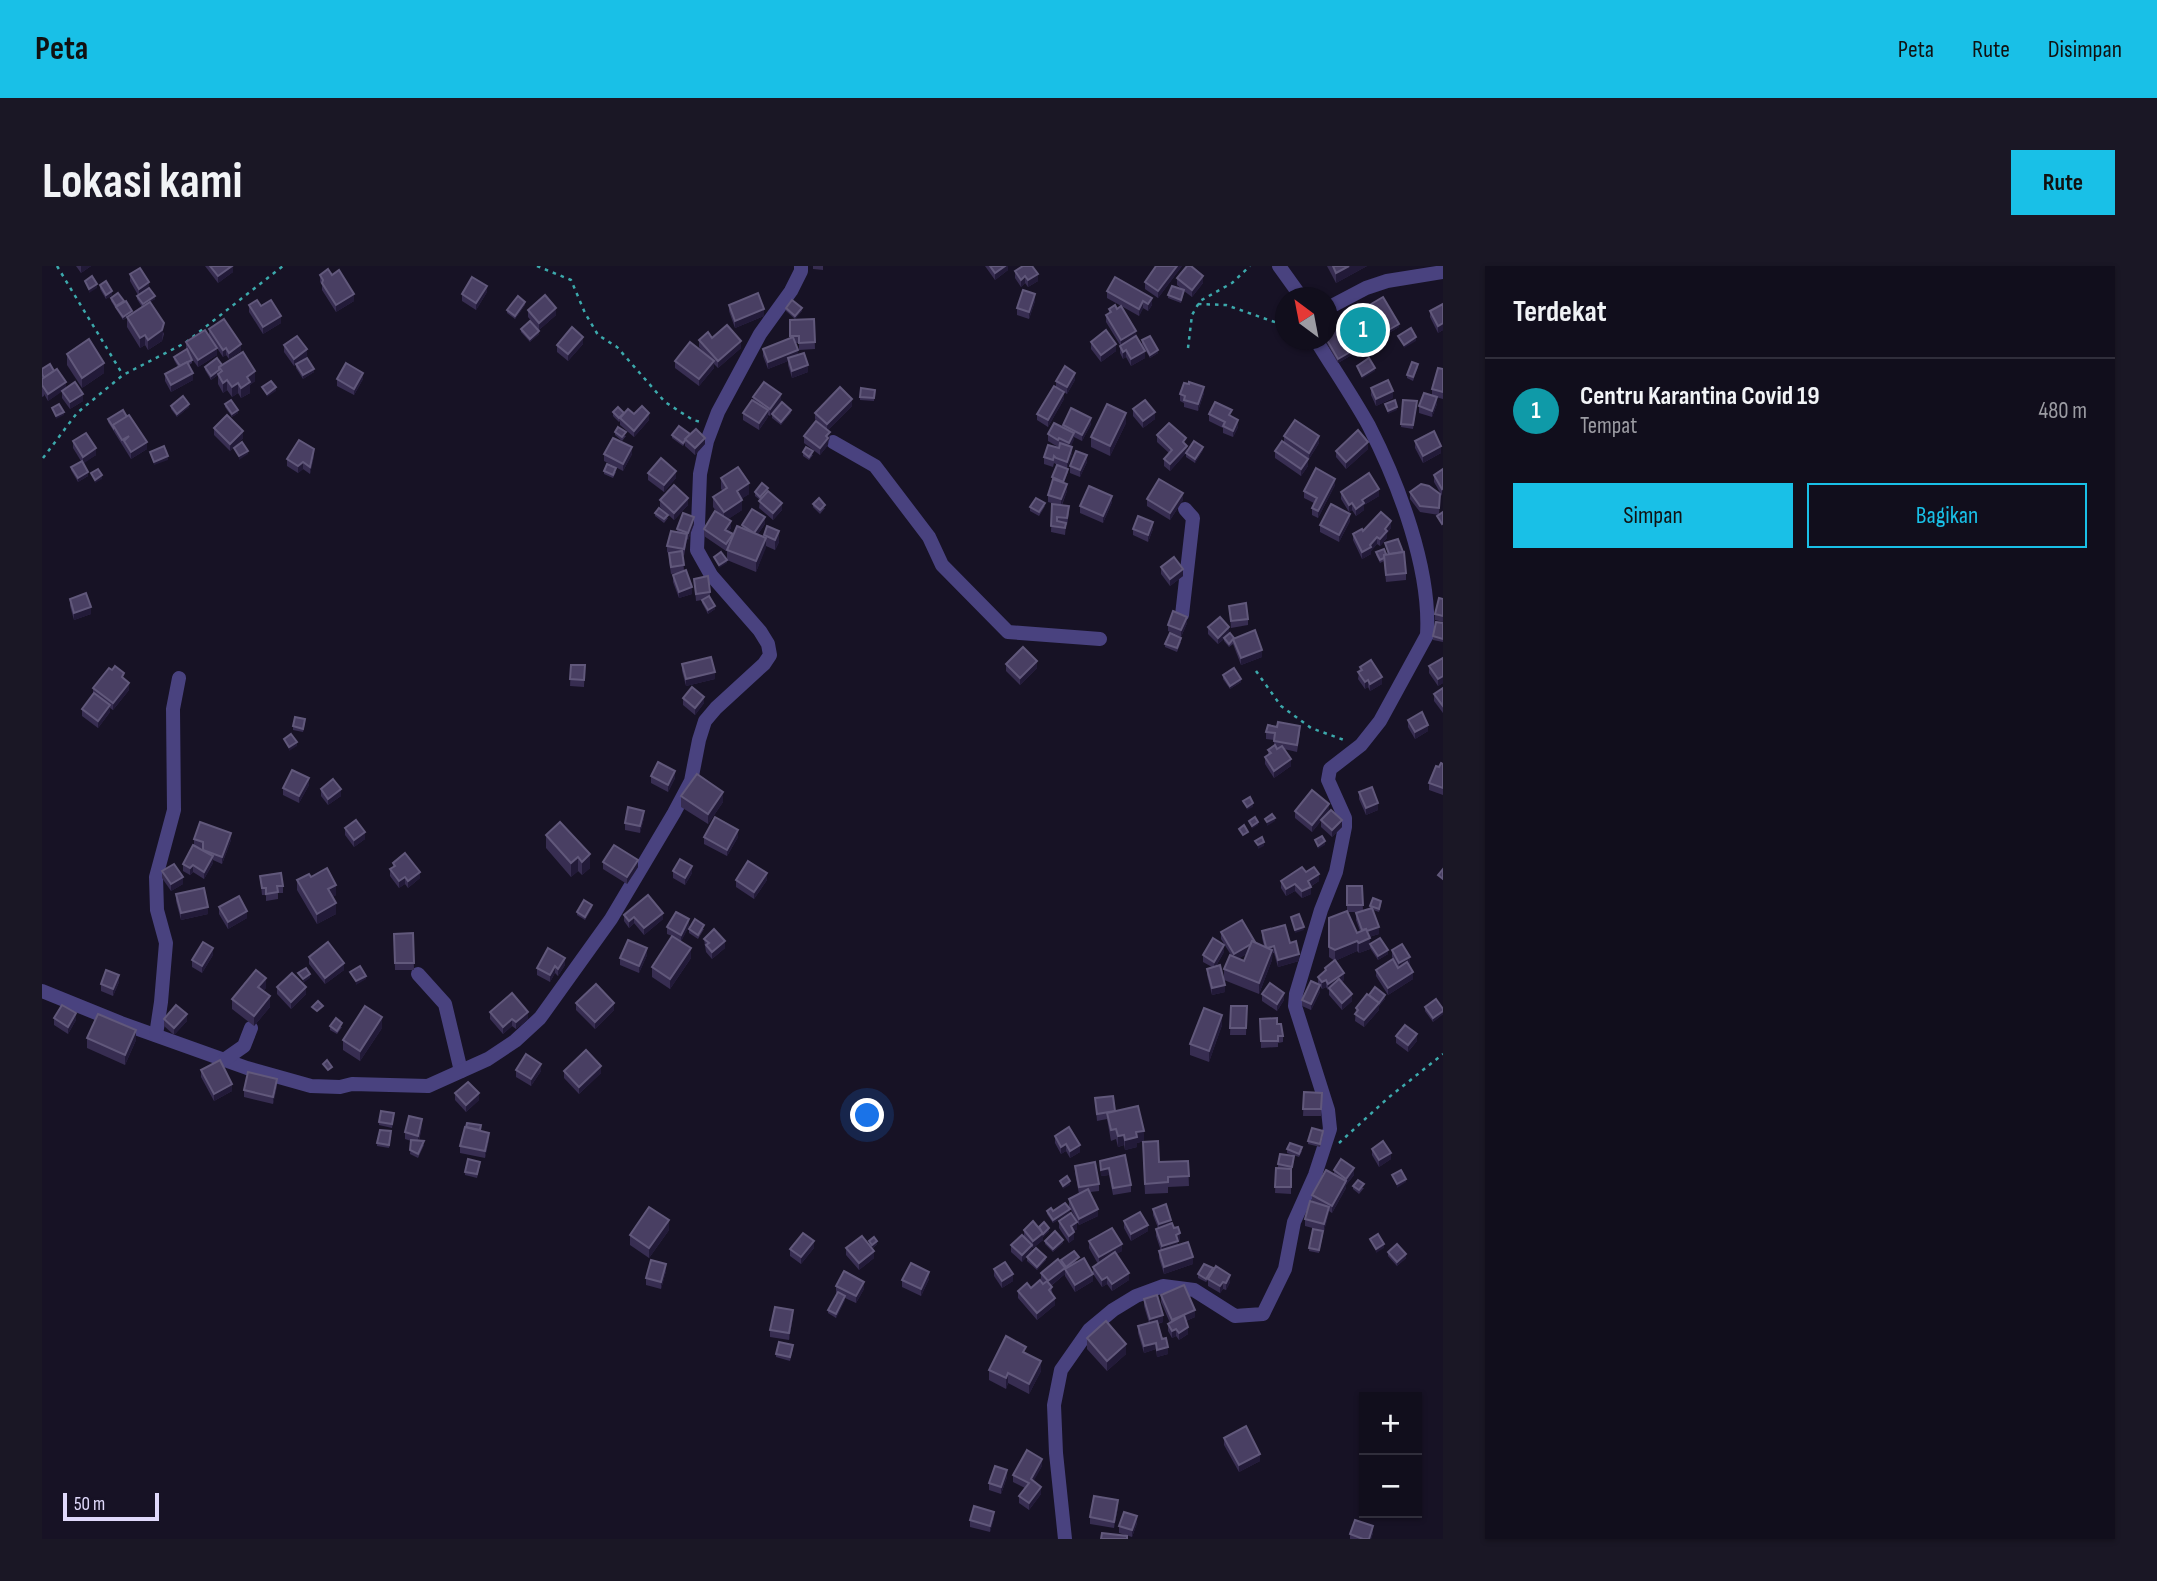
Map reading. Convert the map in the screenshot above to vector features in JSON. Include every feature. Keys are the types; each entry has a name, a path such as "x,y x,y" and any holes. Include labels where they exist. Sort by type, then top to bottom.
{"street":[{"path":"42,991 224,1060 311,1086 428,1086 488,1059 515,1041 540,1018 611,919 674,813 691,780 705,721 764,664 770,654 768,644 760,631 711,575 697,550 700,474 718,412 760,334 791,290 801,266"},
{"path":"1279,266 1294,287"},
{"path":"1338,303 1366,288 1387,281 1443,272"},
{"path":"1065,1539 1054,1405 1062,1370 1089,1330 1112,1310 1136,1296 1163,1286 1194,1290 1235,1316 1264,1314 1285,1269 1294,1222 1315,1175 1330,1129 1328,1110 1295,1006 1296,994 1321,910 1336,872 1345,827 1345,818 1328,780 1330,769 1361,745 1380,722 1427,635 1426,596 1418,554 1402,501 1368,427 1322,350"},
{"path":"833,442 875,466 929,537 942,565 1008,632 1100,639"},
{"path":"1182,615 1193,518 1185,509"},
{"path":"156,1035 166,943 157,911 156,877 174,810 173,709 179,677"},
{"path":"418,974 445,1004 461,1071"},
{"path":"224,1060 244,1046 251,1028"}],"path":[{"path":"57,266 123,376"},
{"path":"43,458 77,414 123,376 185,343 283,266"},
{"path":"537,266 571,280 598,335 617,347 665,402 693,420 713,426"},
{"path":"1188,348 1192,315 1200,301 1232,283 1250,266"},
{"path":"1198,304 1226,305 1275,322"},
{"path":"1256,671 1281,706 1311,728 1361,745"},
{"path":"1339,1143 1388,1098 1443,1054"}],"building":[{"path":"210,266 232,266 218,276"},
{"path":"990,266 1005,266 995,273"},
{"path":"1023,266 1032,266 1038,274 1028,280 1025,276 1021,280 1015,271"},
{"path":"1156,266 1177,266 1158,291 1145,282"},
{"path":"1187,266 1191,266 1203,276 1192,290 1177,278"},
{"path":"1333,266 1349,266 1336,273"},
{"path":"140,268 149,282 139,289 130,274"},
{"path":"328,269 332,275 339,270 354,294 336,305 320,275"},
{"path":"92,276 97,284 89,289 85,281"},
{"path":"472,277 487,286 476,303 462,294"},
{"path":"1115,277 1152,298 1148,304 1143,301 1139,309 1107,291"},
{"path":"106,281 112,291 106,295 100,285"},
{"path":"1172,286 1184,290 1181,300 1168,295"},
{"path":"149,288 155,296 143,304 137,296"},
{"path":"1023,290 1035,294 1029,312 1017,308"},
{"path":"118,293 124,301 116,306 111,298"},
{"path":"758,293 764,309 735,321 729,305"},
{"path":"545,295 556,308 539,323 528,310"},
{"path":"518,296 525,302 515,316 507,310"},
{"path":"1383,297 1399,324 1338,359 1333,350 1338,350 1338,324"},
{"path":"257,300 261,306 271,300 281,316 263,327 249,305"},
{"path":"792,300 802,308 795,316 786,308"},
{"path":"126,301 132,311 123,317 116,307"},
{"path":"150,302 164,323 162,330 148,340 145,335 140,338 127,317"},
{"path":"1443,304 1443,323 1438,326 1430,311"},
{"path":"1115,305 1117,309 1121,306 1136,331 1121,340 1106,315"},
{"path":"224,319 241,344 229,353 226,348 223,350 209,329"},
{"path":"814,319 815,342 799,343 799,336 790,336 790,320"},
{"path":"530,321 539,331 530,339 521,329"},
{"path":"727,325 741,341 718,361 699,340 708,332 712,338"},
{"path":"572,327 583,337 568,354 557,345"},
{"path":"1411,328 1416,337 1404,345 1398,336"},
{"path":"205,330 217,348 198,360 186,342"},
{"path":"1106,330 1116,344 1101,355 1091,342"},
{"path":"297,336 307,349 294,359 284,345"},
{"path":"1136,336 1145,351 1131,359 1120,346"},
{"path":"1150,336 1158,350 1150,355 1142,340"},
{"path":"793,337 798,350 768,362 763,349"},
{"path":"89,339 104,363 82,378 67,354"},
{"path":"690,342 714,361 699,379 675,361"},
{"path":"187,349 192,360 180,366 174,357"},
{"path":"243,352 255,371 247,377 250,382 241,388 238,383 232,387 227,380 223,383 218,374 222,371 219,367"},
{"path":"804,353 808,365 792,371 788,358"},
{"path":"217,358 222,365 211,376 205,367"},
{"path":"307,358 314,369 303,375 296,364"},
{"path":"1369,358 1375,368 1362,376 1357,366"},
{"path":"187,362 193,373 171,385 165,374"},
{"path":"1412,362 1418,364 1413,377 1407,375"},
{"path":"346,363 363,373 354,389 337,379"},
{"path":"50,364 54,371 44,378 42,369"},
{"path":"1065,366 1075,373 1067,387 1056,381"},
{"path":"1438,368 1443,369 1443,392 1432,389"},
{"path":"57,369 66,382 48,394 42,385 42,379"},
{"path":"1388,380 1393,391 1376,399 1371,388"},
{"path":"271,381 276,387 267,394 262,387"},
{"path":"75,382 83,394 70,402 62,391"},
{"path":"764,382 781,394 770,409 753,397"},
{"path":"1184,383 1204,387 1198,404 1184,400 1185,396 1180,394"},
{"path":"1054,386 1064,392 1048,420 1037,414"},
{"path":"840,387 852,399 827,424 815,413"},
{"path":"861,388 875,390 874,398 860,397"},
{"path":"1424,393 1437,397 1432,411 1419,406"},
{"path":"183,396 189,404 177,414 171,406"},
{"path":"231,400 238,410 232,414 225,404"},
{"path":"752,400 768,410 759,423 743,413"},
{"path":"1145,400 1155,412 1143,421 1133,409"},
{"path":"1395,400 1397,407 1388,411 1385,404"},
{"path":"1403,400 1417,401 1413,425 1401,424"},
{"path":"782,402 791,410 781,422 772,414"},
{"path":"1215,402 1232,410 1229,415 1238,420 1233,431 1223,426 1225,422 1209,414"},
{"path":"59,404 64,412 56,416 52,408"},
{"path":"1107,404 1126,413 1110,446 1091,437"},
{"path":"642,406 649,413 634,431 620,418 628,409 634,414"},
{"path":"618,407 624,413 619,418 613,412"},
{"path":"1071,408 1091,418 1082,435 1063,425"},
{"path":"123,410 127,417 113,427 108,419"},
{"path":"129,415 147,442 131,452 124,441 129,436 122,440 113,425"},
{"path":"227,415 243,431 230,444 214,428"},
{"path":"1295,420 1319,436 1309,453 1284,436"},
{"path":"816,421 830,432 820,448 804,436"},
{"path":"1054,423 1074,433 1069,443 1048,434"},
{"path":"1169,423 1186,438 1183,442 1187,446 1170,464 1164,459 1172,450 1157,435"},
{"path":"679,426 690,434 683,443 672,435"},
{"path":"618,427 626,432 622,437 615,432"},
{"path":"696,429 705,438 695,448 685,439"},
{"path":"1358,430 1368,442 1346,462 1336,451"},
{"path":"1434,431 1441,446 1423,456 1415,441"},
{"path":"86,433 96,448 83,457 73,441"},
{"path":"613,438 632,447 623,464 604,454"},
{"path":"299,440 314,449 310,467 303,462 298,466 287,459"},
{"path":"1194,441 1203,447 1195,459 1186,453"},
{"path":"1282,441 1308,459 1301,469 1275,451"},
{"path":"242,442 248,451 239,456 234,448"},
{"path":"1060,443 1072,447 1067,462 1054,456 1053,460 1044,457 1048,445 1059,448"},
{"path":"164,446 168,456 154,462 150,452"},
{"path":"806,447 813,451 809,457 803,452"},
{"path":"1076,451 1087,455 1080,470 1070,466"},
{"path":"661,458 676,471 664,485 648,473"},
{"path":"82,461 88,472 78,478 71,467"},
{"path":"607,464 616,468 613,475 604,471"},
{"path":"1057,465 1068,469 1063,482 1052,477"},
{"path":"738,467 749,483 737,491 742,500 724,512 713,497 727,488 721,478"},
{"path":"1316,468 1335,479 1318,511 1312,508 1317,498 1304,491"},
{"path":"98,469 102,475 95,480 91,473"},
{"path":"1443,469 1443,488 1442,489 1434,475"},
{"path":"1369,473 1379,489 1362,500 1364,503 1356,509 1352,503 1349,505 1341,492"},
{"path":"1053,479 1067,484 1061,499 1048,495"},
{"path":"1159,479 1183,493 1170,513 1147,499"},
{"path":"762,483 768,488 760,497 755,492"},
{"path":"1421,484 1440,494 1439,508 1420,506 1410,492"},
{"path":"674,485 688,498 674,513 660,500"},
{"path":"1089,486 1112,496 1103,516 1080,506"},
{"path":"768,491 782,503 773,513 759,501"},
{"path":"819,498 825,505 820,510 813,504"},
{"path":"1036,498 1045,503 1039,512 1030,507"},
{"path":"1052,504 1069,506 1067,518 1057,517 1057,521 1066,523 1065,528 1051,526"},
{"path":"1331,504 1350,514 1339,535 1320,525"},
{"path":"659,508 668,515 664,519 655,513"},
{"path":"752,509 765,517 754,533 742,525"},
{"path":"715,511 731,521 725,530 733,534 726,544 704,529"},
{"path":"1381,512 1391,521 1385,529 1387,531 1362,552 1353,534 1362,529 1363,531"},
{"path":"1443,512 1443,523 1442,524 1437,516"},
{"path":"683,513 694,517 688,533 677,529"},
{"path":"1138,516 1153,522 1148,535 1133,529"},
{"path":"737,526 766,538 756,561 727,550"},
{"path":"767,526 779,531 775,540 764,535"},
{"path":"671,531 687,534 684,549 667,546"},
{"path":"1398,539 1403,552 1389,554 1385,543"},
{"path":"1384,549 1386,554 1380,560 1376,552"},
{"path":"682,551 684,565 671,567 669,553"},
{"path":"721,552 727,560 719,565 714,557"},
{"path":"1404,552 1406,573 1386,575 1384,555"},
{"path":"1174,557 1183,569 1170,579 1161,567"},
{"path":"686,570 692,587 679,592 673,575"},
{"path":"708,576 710,592 696,594 694,579"},
{"path":"86,593 91,607 74,613 70,599"},
{"path":"709,596 715,606 708,610 702,600"},
{"path":"1439,598 1443,599 1443,616 1435,614"},
{"path":"1246,603 1248,619 1231,621 1229,606"},
{"path":"1173,611 1187,617 1181,630 1168,625"},
{"path":"1220,617 1229,627 1218,638 1208,627"},
{"path":"1436,622 1443,623 1443,639 1433,636"},
{"path":"1255,630 1262,650 1241,658 1233,639"},
{"path":"1170,633 1181,638 1177,648 1165,644"},
{"path":"1230,633 1234,638 1229,644 1224,638"},
{"path":"1023,647 1037,661 1020,678 1006,664"},
{"path":"711,657 715,672 686,679 682,664"},
{"path":"1443,658 1443,676 1438,679 1429,666"},
{"path":"1371,660 1382,677 1370,684 1368,680 1365,682 1358,672 1362,670 1360,667"},
{"path":"571,665 585,665 584,680 570,679"},
{"path":"115,666 124,673 122,677 129,683 113,703 93,688 109,668 112,670"},
{"path":"1234,668 1241,679 1230,686 1223,675"},
{"path":"692,687 704,697 695,708 683,698"},
{"path":"1443,688 1443,706 1434,694"},
{"path":"94,693 110,705 98,721 82,709"},
{"path":"1422,712 1428,725 1415,732 1408,720"},
{"path":"295,717 305,719 303,729 293,726"},
{"path":"1278,722 1300,726 1297,745 1274,741 1275,733 1266,732 1268,725 1277,727"},
{"path":"291,734 297,742 289,747 284,739"},
{"path":"1275,745 1277,749 1282,746 1291,759 1274,771 1265,757 1271,753 1268,750"},
{"path":"658,762 675,771 668,785 651,776"},
{"path":"1441,763 1443,788 1429,783 1436,766 1439,767"},
{"path":"292,770 309,778 299,796 283,788"},
{"path":"697,774 723,792 708,814 681,796"},
{"path":"333,779 341,789 328,799 321,789"},
{"path":"1372,787 1378,803 1366,808 1359,792"},
{"path":"1312,790 1329,804 1312,825 1295,811"},
{"path":"1250,797 1253,803 1247,807 1243,801"},
{"path":"628,807 644,811 640,826 625,823"},
{"path":"1331,810 1342,820 1332,830 1321,820"},
{"path":"1272,814 1275,818 1267,822 1265,819"},
{"path":"715,817 738,830 727,850 704,837"},
{"path":"1255,817 1258,822 1252,826 1249,821"},
{"path":"356,820 365,832 354,840 345,828"},
{"path":"200,822 231,833 222,857 203,850 203,842 194,839"},
{"path":"560,822 590,854 582,862 578,857 571,863 546,835"},
{"path":"1244,825 1248,832 1243,835 1239,829"},
{"path":"1322,836 1325,841 1318,846 1315,840"},
{"path":"1262,837 1264,842 1258,845 1255,841"},
{"path":"193,845 213,856 204,872 193,865 190,868 183,864"},
{"path":"614,845 638,860 627,877 603,862"},
{"path":"405,853 420,872 408,881 405,877 399,881 390,869"},
{"path":"680,859 692,866 685,878 673,871"},
{"path":"748,861 767,873 754,892 736,880"},
{"path":"174,864 183,877 171,884 162,871"},
{"path":"1302,867 1306,872 1314,867 1319,874 1308,881 1311,887 1302,891 1295,884 1286,889 1281,881"},
{"path":"327,868 336,885 328,889 336,903 317,914 297,880 309,874 311,877"},
{"path":"281,873 283,886 277,886 278,892 266,894 260,876"},
{"path":"1347,886 1362,886 1363,905 1347,905"},
{"path":"204,888 208,907 181,913 176,894"},
{"path":"648,895 663,913 644,928 634,917 629,921 624,915"},
{"path":"239,896 247,911 228,922 219,907"},
{"path":"1373,898 1381,901 1379,909 1370,906"},
{"path":"584,900 592,905 585,917 577,912"},
{"path":"1372,908 1379,927 1362,930 1356,913"},
{"path":"1347,911 1357,933 1366,929 1370,938 1335,950 1329,947 1329,918"},
{"path":"676,912 689,919 681,935 667,927"},
{"path":"1299,914 1304,927 1295,930 1291,917"},
{"path":"695,919 704,925 698,935 689,929"},
{"path":"1242,920 1255,942 1252,941 1234,954 1221,932"},
{"path":"1285,925 1290,943 1296,941 1299,954 1278,960 1274,946 1266,947 1262,931"},
{"path":"714,929 725,941 712,952 706,945 709,943 704,939"},
{"path":"413,933 414,963 395,963 394,934"},
{"path":"672,936 691,948 670,979 652,967"},
{"path":"1213,938 1224,945 1214,962 1203,955"},
{"path":"1380,938 1388,950 1378,956 1370,944"},
{"path":"628,940 647,948 639,966 620,958"},
{"path":"1252,941 1272,950 1259,983 1224,969 1230,955 1244,961"},
{"path":"203,942 213,948 202,966 192,960"},
{"path":"328,942 344,963 325,978 309,957"},
{"path":"1402,944 1410,957 1399,963 1392,950"},
{"path":"548,948 565,958 558,969 555,966 550,975 537,968"},
{"path":"1393,959 1398,968 1407,962 1413,972 1388,988 1376,970"},
{"path":"1335,960 1344,973 1328,984 1326,980 1322,982 1318,977"},
{"path":"1220,965 1225,985 1212,988 1207,969"},
{"path":"360,966 366,976 356,981 350,972"},
{"path":"306,968 310,974 303,979 298,973"},
{"path":"106,970 119,975 113,989 101,984"},
{"path":"256,970 266,978 258,987 270,996 254,1016 232,999"},
{"path":"292,973 306,987 291,1002 277,987"},
{"path":"1339,979 1352,994 1342,1003 1329,988"},
{"path":"1311,981 1320,985 1311,1004 1302,1000"},
{"path":"1270,983 1284,993 1277,1004 1262,994"},
{"path":"596,984 614,1003 595,1022 576,1003"},
{"path":"1375,987 1385,995 1379,1003 1369,995"},
{"path":"512,993 528,1012 516,1022 512,1019 503,1027 490,1012"},
{"path":"1367,994 1379,1003 1364,1020 1355,1014 1358,1010 1356,1008"},
{"path":"1436,999 1443,1011 1433,1018 1425,1007"},
{"path":"318,1001 323,1006 317,1011 312,1007"},
{"path":"62,1005 76,1013 68,1027 54,1018"},
{"path":"176,1005 187,1014 174,1028 164,1019"},
{"path":"365,1006 382,1017 360,1051 343,1040"},
{"path":"1231,1006 1247,1006 1246,1028 1230,1028"},
{"path":"1204,1008 1222,1015 1209,1051 1190,1044"},
{"path":"98,1014 136,1030 125,1055 87,1038"},
{"path":"336,1018 342,1023 337,1031 330,1026"},
{"path":"1277,1018 1283,1036 1278,1036 1278,1041 1261,1041 1260,1019"},
{"path":"1405,1025 1417,1034 1408,1045 1396,1036"},
{"path":"586,1050 601,1066 579,1087 564,1071"},
{"path":"526,1054 541,1064 531,1079 516,1070"},
{"path":"220,1060 232,1084 214,1094 201,1070"},
{"path":"327,1060 332,1067 328,1070 323,1064"},
{"path":"248,1072 277,1079 273,1097 244,1090"},
{"path":"468,1082 479,1093 466,1105 455,1093"},
{"path":"1304,1092 1322,1093 1321,1109 1303,1109"},
{"path":"1113,1096 1115,1111 1097,1114 1095,1098"},
{"path":"1138,1106 1144,1131 1136,1132 1137,1137 1125,1140 1124,1135 1118,1136 1116,1129 1111,1130 1107,1113"},
{"path":"381,1111 394,1113 392,1124 379,1122"},
{"path":"409,1116 422,1119 418,1136 405,1132"},
{"path":"467,1123 481,1125 480,1130 466,1127"},
{"path":"465,1127 489,1133 485,1151 460,1146"},
{"path":"1069,1127 1080,1145 1070,1151 1066,1144 1061,1147 1055,1136"},
{"path":"1312,1128 1323,1131 1320,1144 1308,1141"},
{"path":"380,1130 391,1131 389,1145 377,1143"},
{"path":"411,1140 424,1141 418,1154 410,1150"},
{"path":"1158,1141 1159,1162 1188,1161 1189,1176 1168,1177 1168,1182 1145,1184 1143,1142"},
{"path":"1383,1141 1391,1153 1379,1160 1372,1149"},
{"path":"1290,1143 1302,1147 1299,1154 1287,1149"},
{"path":"1280,1154 1294,1156 1292,1167 1278,1164"},
{"path":"1125,1155 1131,1185 1113,1188 1109,1168 1101,1170 1100,1161"},
{"path":"468,1159 480,1162 477,1174 465,1172"},
{"path":"1341,1159 1354,1168 1346,1179 1334,1170"},
{"path":"1095,1162 1099,1184 1079,1187 1075,1166"},
{"path":"1276,1168 1291,1169 1291,1187 1275,1187"},
{"path":"1326,1170 1346,1181 1332,1206 1312,1195"},
{"path":"1401,1170 1406,1179 1397,1184 1392,1175"},
{"path":"1067,1176 1070,1181 1063,1186 1060,1181"},
{"path":"1358,1180 1364,1184 1359,1190 1353,1186"},
{"path":"1088,1189 1098,1209 1079,1219 1069,1199"},
{"path":"1310,1201 1329,1207 1324,1224 1305,1219"},
{"path":"1065,1203 1070,1209 1053,1220 1047,1211 1051,1208 1053,1211"},
{"path":"1166,1204 1171,1220 1159,1224 1153,1209"},
{"path":"649,1207 669,1220 649,1248 630,1235"},
{"path":"1140,1212 1148,1225 1131,1234 1124,1221"},
{"path":"1071,1213 1077,1222 1071,1226 1074,1232 1069,1236 1059,1221"},
{"path":"1033,1221 1043,1233 1033,1241 1024,1230"},
{"path":"1044,1222 1049,1228 1043,1234 1039,1227"},
{"path":"1172,1223 1174,1228 1178,1227 1180,1233 1176,1235 1178,1241 1162,1246 1156,1229"},
{"path":"1112,1228 1122,1244 1099,1257 1089,1241"},
{"path":"1313,1229 1323,1231 1319,1250 1309,1248"},
{"path":"1055,1231 1063,1240 1053,1249 1045,1241"},
{"path":"803,1233 814,1241 801,1257 790,1249"},
{"path":"1378,1234 1384,1244 1376,1249 1370,1239"},
{"path":"1022,1235 1032,1245 1022,1255 1011,1245"},
{"path":"862,1236 874,1251 859,1263 846,1248"},
{"path":"874,1237 877,1241 872,1245 869,1241"},
{"path":"1188,1242 1193,1257 1164,1267 1159,1251"},
{"path":"1397,1244 1406,1254 1397,1262 1388,1252"},
{"path":"1036,1248 1046,1257 1037,1267 1027,1257"},
{"path":"1074,1251 1079,1257 1066,1267 1061,1260"},
{"path":"1115,1252 1129,1273 1112,1284 1107,1277 1102,1280 1093,1267"},
{"path":"1084,1258 1093,1274 1075,1285 1065,1269"},
{"path":"1058,1259 1065,1268 1048,1281 1041,1273"},
{"path":"651,1260 666,1264 661,1282 646,1278"},
{"path":"1005,1262 1013,1274 1002,1281 994,1269"},
{"path":"911,1263 929,1272 921,1289 902,1280"},
{"path":"1204,1264 1213,1268 1206,1279 1198,1274"},
{"path":"1216,1266 1230,1275 1226,1283 1223,1282 1220,1286 1208,1279"},
{"path":"844,1271 864,1282 856,1296 836,1286"},
{"path":"1040,1280 1043,1284 1047,1281 1052,1287 1049,1290 1055,1298 1037,1313 1018,1291 1027,1283 1031,1288"},
{"path":"1184,1285 1195,1310 1172,1320 1161,1295"},
{"path":"838,1292 845,1296 836,1314 828,1310"},
{"path":"1157,1295 1163,1315 1150,1319 1144,1299"},
{"path":"775,1307 793,1310 789,1333 770,1330"},
{"path":"1184,1315 1188,1327 1179,1333 1176,1329 1172,1331 1168,1324"},
{"path":"1106,1321 1126,1344 1107,1361 1087,1338"},
{"path":"1157,1321 1162,1339 1166,1338 1168,1347 1157,1350 1156,1343 1144,1346 1138,1326"},
{"path":"1006,1336 1026,1347 1023,1352 1041,1361 1029,1384 1008,1373 1006,1378 989,1370"},
{"path":"779,1342 793,1345 790,1357 776,1354"},
{"path":"1246,1426 1260,1454 1239,1465 1224,1438"},
{"path":"1027,1450 1042,1459 1031,1479 1041,1487 1029,1503 1019,1496 1029,1483 1013,1475"},
{"path":"995,1466 1007,1470 1001,1487 989,1483"},
{"path":"1094,1496 1118,1500 1114,1522 1090,1517"},
{"path":"974,1506 994,1512 990,1526 970,1520"},
{"path":"1124,1512 1137,1516 1132,1530 1119,1526"},
{"path":"1355,1520 1373,1526 1369,1539 1350,1534"},
{"path":"1102,1533 1127,1536 1127,1539 1101,1539"}],"place":[{"name":"Centru Karantina Covid 19","path":"1363,330"}]}
